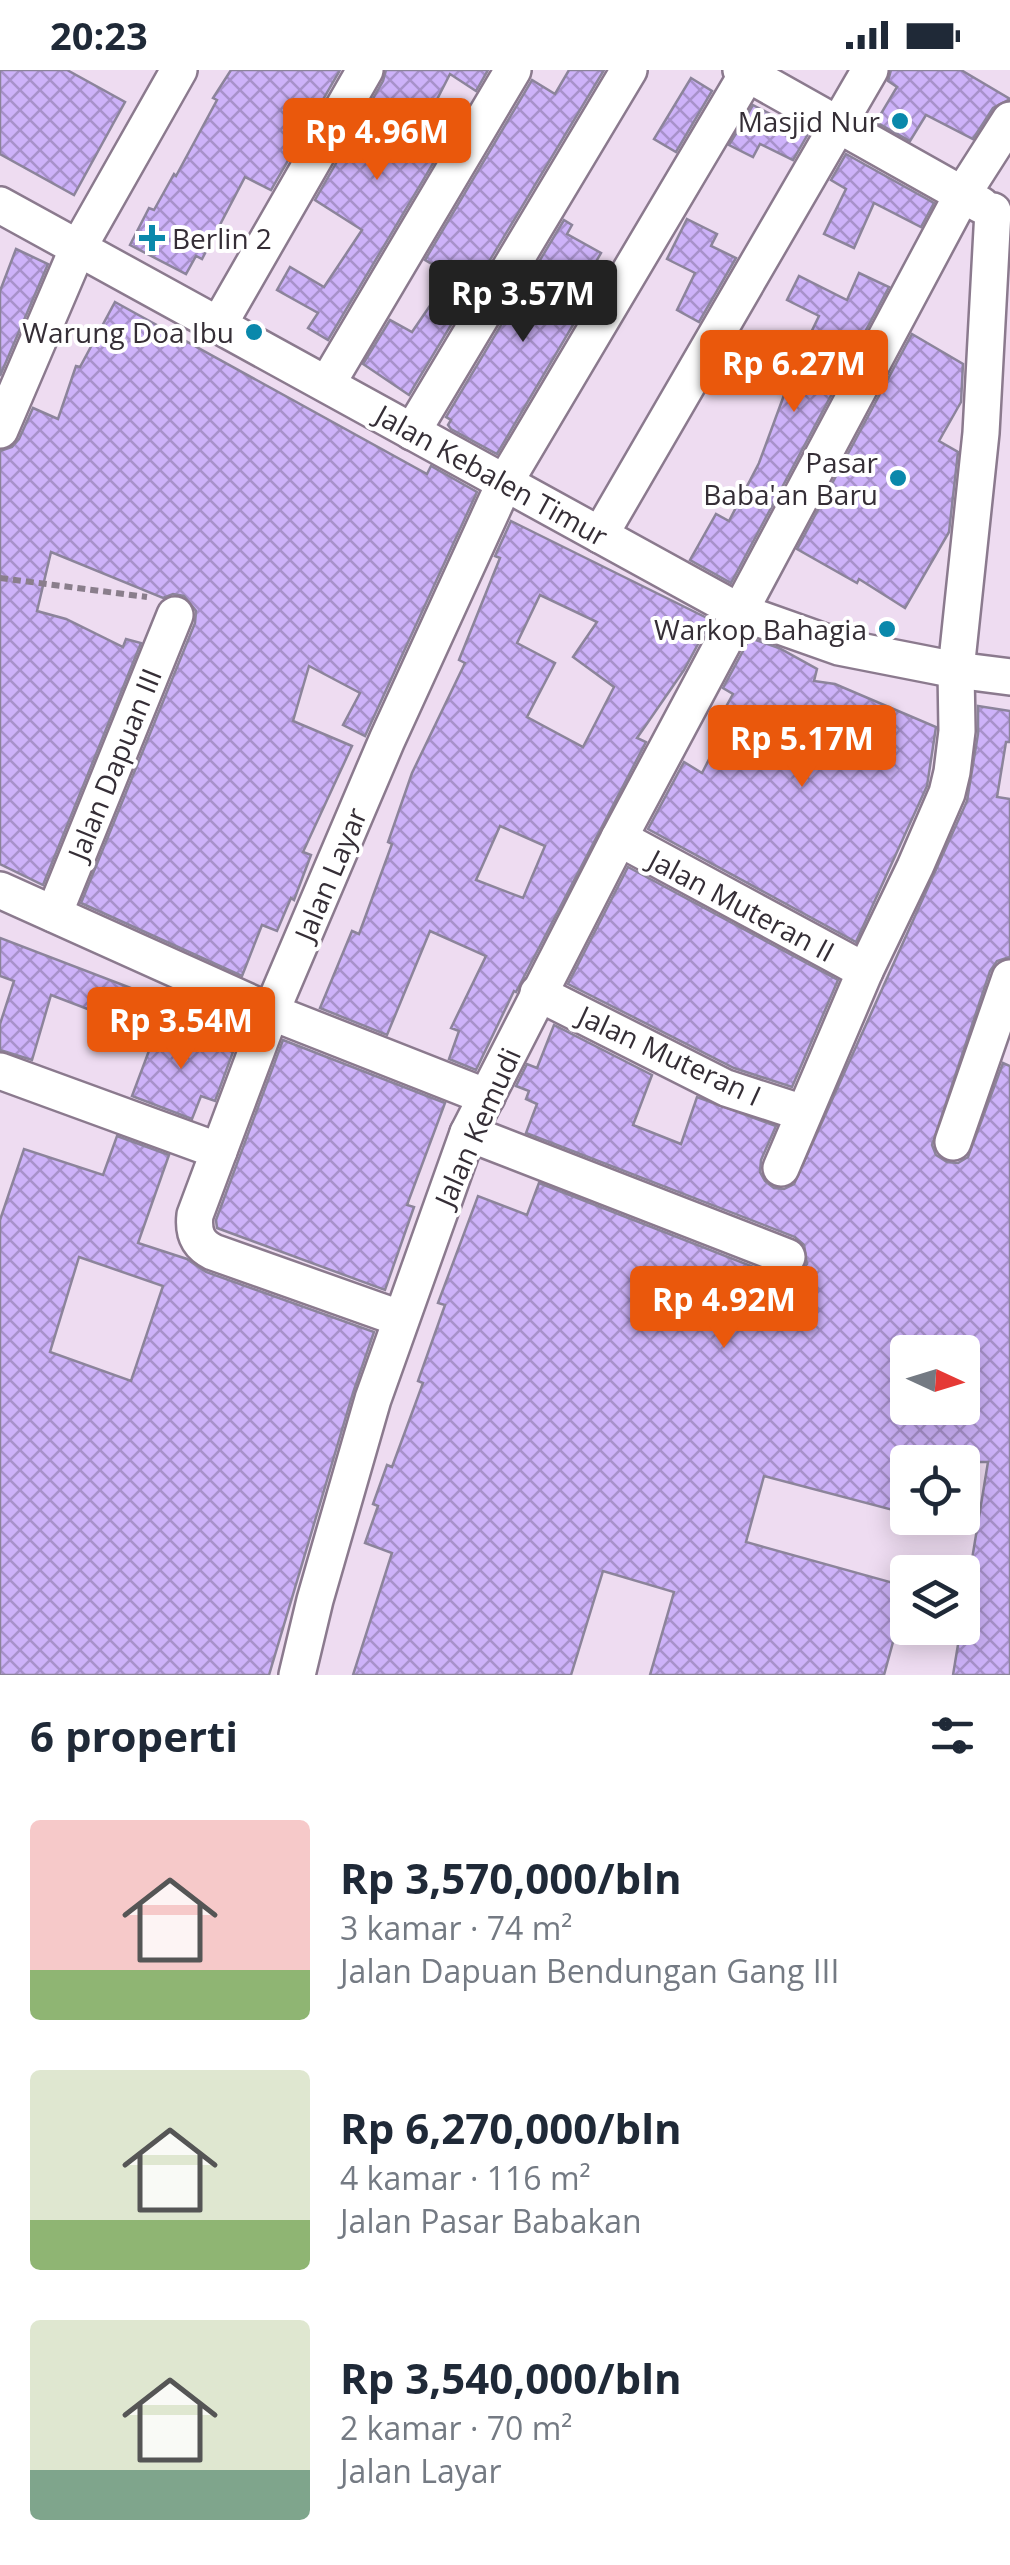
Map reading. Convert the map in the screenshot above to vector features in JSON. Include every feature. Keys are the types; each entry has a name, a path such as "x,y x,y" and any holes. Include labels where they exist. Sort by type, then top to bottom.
{"street":[{"path":"0,430 78,250 180,70"},
{"path":"218,326 365,70"},
{"path":"327,384 513,70"},
{"path":"412,432 628,70"},
{"path":"600,535 870,70"},
{"path":"744,72 988,206"},
{"name":"Jalan Layar","path":"399,1318 205,1248 193,1229 195,1214 272,1012 387,740 505,482 744,72"},
{"name":"Jalan Kemudi","path":"298,1675 347,1484 399,1318 468,1133 740,612 988,206 1010,120"},
{"name":"Jalan Kebalen Timur","path":"0,205 740,612 839,647 1010,677"},
{"name":"Jalan Muteran II","path":"781,1168 947,792 957,731 956,670 981,433 988,206"},
{"name":"Jalan Dapuan III","path":"54,914 165,607"},
{"name":"Jalan Muteran II","path":"619,838 865,972"},
{"path":"0,890 272,1012 487,1097"},
{"path":"953,1142 1010,978"},
{"name":"Jalan Muteran I","path":"538,993 726,1088 803,1113"},
{"path":"0,1071 218,1151"},
{"path":"468,1133 787,1256"}],"path":[{"path":"0,578 165,607"}],"building":[{"path":"0,70 67,70 125,102 74,195 0,154"},
{"path":"231,70 340,70 271,190 245,177 202,259 196,256 186,274 130,245 149,208 154,210 176,176 217,100 213,98"},
{"path":"386,70 488,70 476,91 450,74 426,121 450,135 328,340 308,328 318,313 277,290 290,267 324,287 362,230 315,200"},
{"path":"569,70 604,70 409,395 363,364 390,320 412,332 451,275 425,260 532,80 555,94"},
{"path":"891,70 961,70 1010,99 993,108 973,139 926,115 910,141 876,122 897,87 888,81"},
{"path":"691,78 712,91 676,152 654,139"},
{"path":"753,105 808,134 793,160 760,144 753,157 729,145"},
{"path":"846,154 934,203 921,227 874,203 854,248 824,234 846,189 831,180"},
{"path":"687,219 717,234 711,246 736,258 699,322 677,310 695,273 667,259"},
{"path":"564,220 572,225 567,234 601,253 563,319 573,325 497,454 451,429 451,420 446,417"},
{"path":"16,249 48,264 0,376 0,291"},
{"path":"859,273 889,287 731,583 690,560 716,514 729,521 759,463 785,386 819,316 787,300 799,276 847,300"},
{"path":"115,302 427,474 431,466 477,492 365,736 343,725 360,693 309,666 293,721 352,746 303,852 311,855 294,900 291,898 277,931 262,925 242,976 81,903 195,623 196,611 184,596 173,594 163,598 51,552 37,611 66,619 123,647 126,639 141,643 43,885 0,864 0,451 12,447 19,439 33,408 58,419 76,366 80,367"},
{"name":"Pasar Baba'an Baru","path":"912,334 963,364 961,402 939,441 958,452 949,532 905,608 859,579 857,583 797,549"},
{"path":"511,521 711,620 684,670 637,738 646,742 476,1070 449,1059 459,1031 451,1028 486,956 430,931 387,1035 320,1008 352,931 359,934 392,844 388,842 412,773 465,663 459,660 500,558 495,556","holes":["540,595 597,622 573,657 614,687 583,747 527,717 555,663 517,643","500,826 545,846 523,898 476,880"]},
{"path":"750,638 779,648 817,669 814,681 835,684 936,727 927,786 856,942 648,829 684,762 702,773 725,728 717,723 733,694 723,688"},
{"path":"978,706 1010,711 1010,742 1006,742 997,797 1010,799 1010,957 997,961 990,971 932,1145 936,1155 947,1162 958,1163 968,1157 1003,1063 1010,1066 1010,1675 953,1675 958,1645 980,1645 980,1555 973,1555 976,1535 980,1535 988,1462 980,1462 980,1445 890,1445 890,1509 764,1476 746,1542 890,1582 892,1645 884,1675 650,1675 674,1592 603,1571 571,1675 353,1675 392,1553 365,1543 378,1506 373,1504 387,1465 392,1467 423,1383 418,1381 445,1305 438,1303 478,1196 527,1215 539,1183 779,1277 799,1274 807,1264 804,1245 795,1237 526,1133 537,1104 526,1099 529,1091 516,1086 527,1064 537,1068 554,1025 652,1075 633,1125 681,1144 697,1097 776,1126 760,1172 774,1188 794,1184 967,801 978,734"},
{"path":"628,867 838,980 792,1087 734,1068 568,984"},
{"path":"0,938 157,998 145,1031 51,995 32,1060 0,1050 0,1024 14,981 0,976"},
{"path":"159,1024 233,1052 215,1101 201,1096 192,1119 132,1096"},
{"path":"283,1040 445,1103 407,1205 414,1207 385,1290 217,1228 216,1220"},
{"path":"117,1136 169,1155 138,1243 187,1259 206,1272 374,1332 269,1675 0,1675 0,1220 24,1149 103,1175","holes":["79,1257 163,1286 131,1381 50,1352"]}],"place":[{"name":"Masjid Nur","path":"900,121"},
{"name":"Berlin 2","path":"152,238"},
{"name":"Warung Doa Ibu","path":"254,332"},
{"name":"Pasar Baba'an Baru","path":"898,478"},
{"name":"Warkop Bahagia","path":"887,629"}]}
